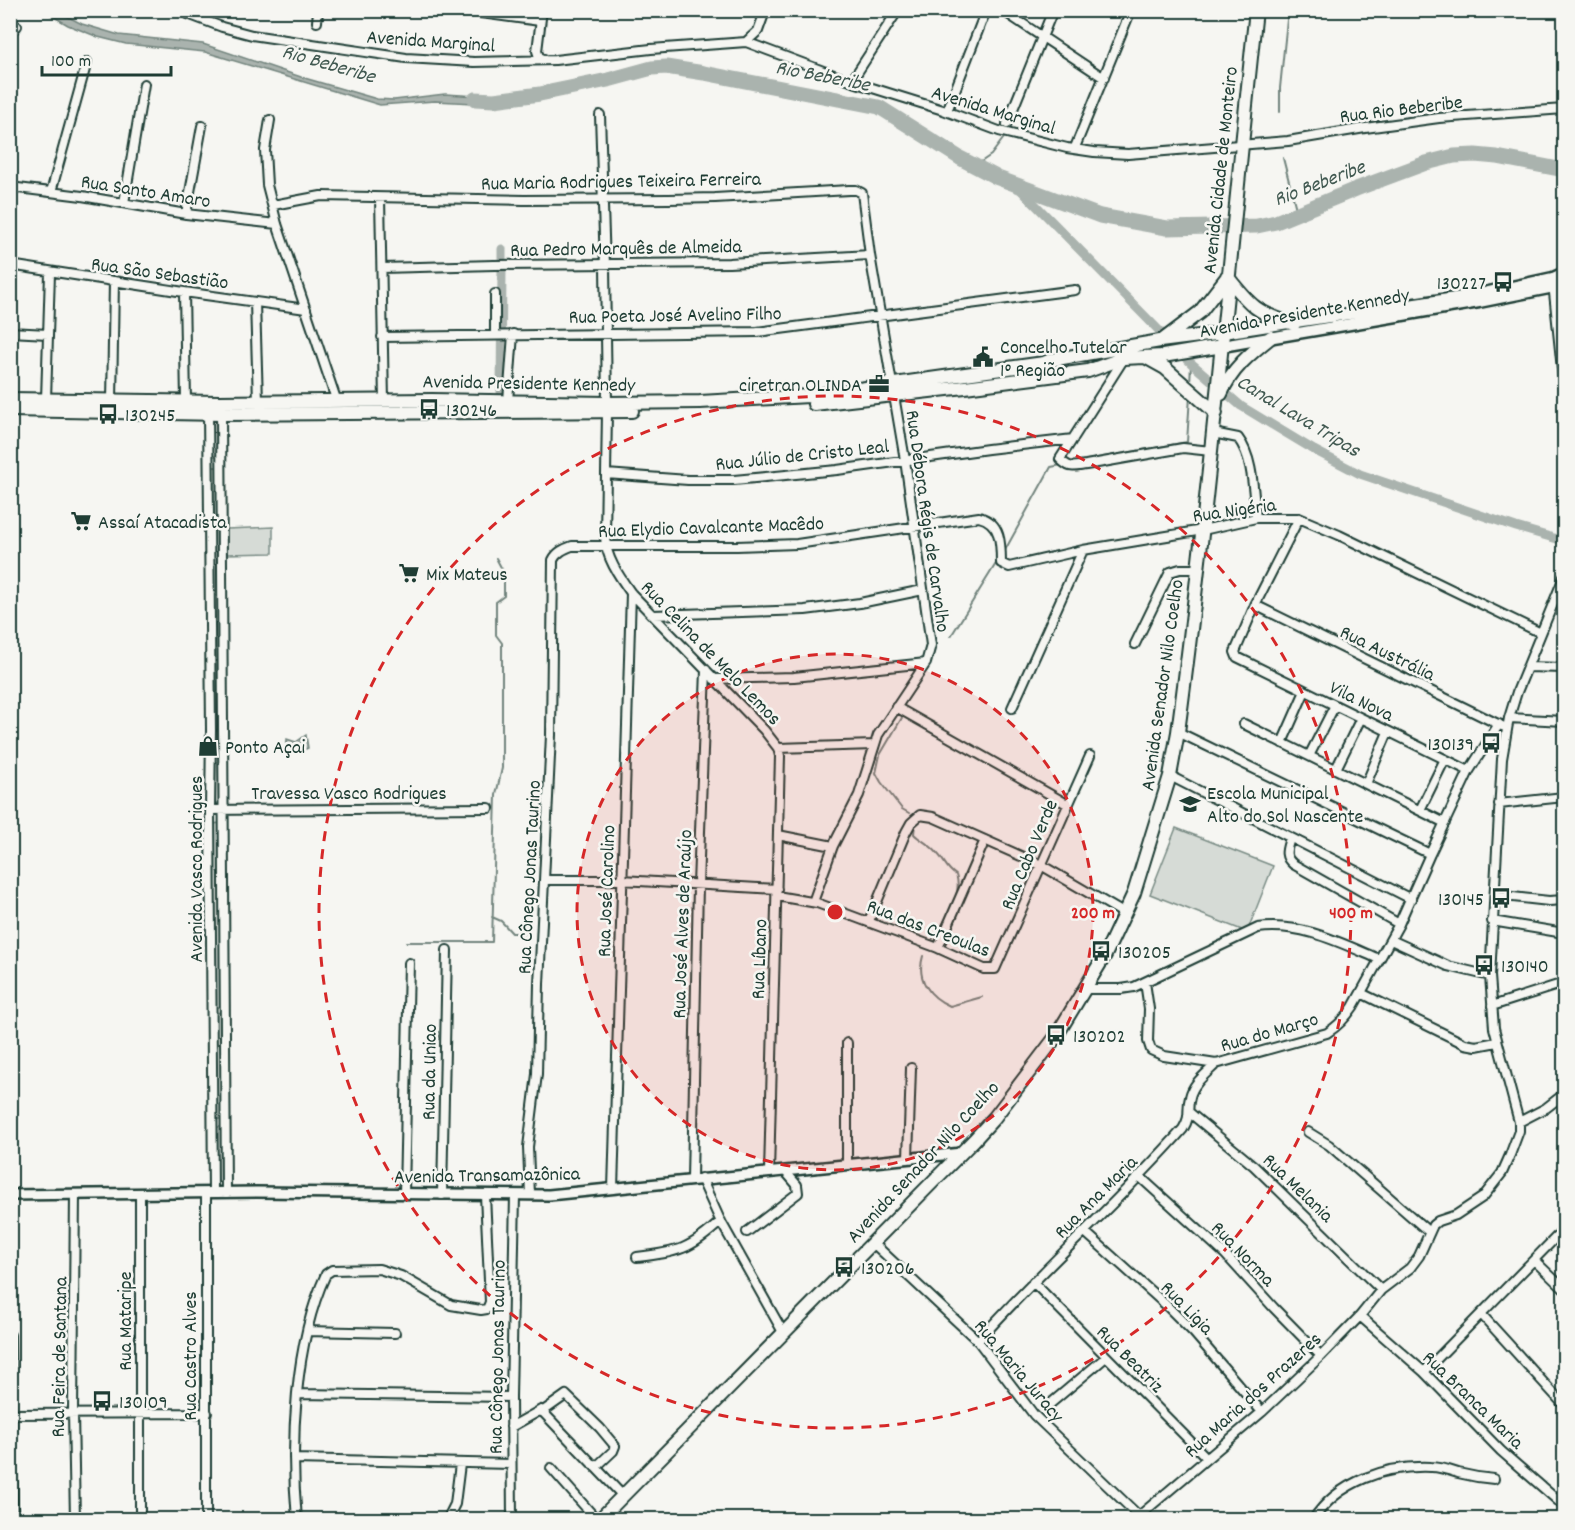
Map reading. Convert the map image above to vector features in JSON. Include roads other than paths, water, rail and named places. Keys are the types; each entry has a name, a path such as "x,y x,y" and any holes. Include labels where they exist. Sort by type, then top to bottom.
{"main road":[{"name":"Avenida Cidade de Monteiro","path":"1222,340 1256,10"},
{"name":"Avenida Presidente Kennedy","path":"10,410 214,408 334,412 810,404 1044,363 1056,366 1095,359 1179,335 1222,340 1271,337 1479,302 1557,283 1564,273"},
{"path":"1179,335 1227,276 1245,300 1260,311 1270,317 1294,324"},
{"name":"Avenida Presidente Kennedy","path":"893,391 965,387 1088,371 1121,353 1162,356 1294,324 1557,283"},
{"path":"1222,384 1245,358 1271,337"},
{"name":"Avenida Senador Nilo Coelho","path":"598,1520 962,1153 994,1118 1044,1054 1086,989 1125,914 1140,876 1170,776 1178,732 1216,408 1222,384 1222,340"},
{"path":"1143,356 1160,364 1216,408"},
{"name":"Avenida Presidente Kennedy","path":"10,399 186,401 214,408 258,401 508,401 607,407"}],"street":[{"name":"Avenida Marginal","path":"177,10 222,27 252,35 396,57 474,62 555,60 639,50 746,42 850,81 999,131 1066,148 1128,154 1242,144"},
{"path":"317,22 318,10"},
{"path":"459,10 499,13 540,21"},
{"path":"542,10 537,51 539,57 544,59"},
{"path":"746,42 752,39 758,31 762,14 772,10"},
{"path":"855,76 898,10"},
{"path":"949,106 986,10"},
{"path":"1002,10 1104,78"},
{"path":"1007,124 1046,38 1053,10"},
{"path":"1076,145 1131,10"},
{"path":"10,33 17,26"},
{"path":"51,192 87,62"},
{"path":"124,203 144,84"},
{"name":"Rua Rio Beberibe","path":"1242,144 1288,141 1439,118 1564,109"},
{"path":"600,115 606,333 606,547"},
{"path":"270,120 264,161 267,185 277,224 337,402"},
{"path":"186,214 202,126"},
{"name":"Rua Santo Amaro","path":"10,187 186,214 277,224"},
{"name":"Rua Maria Rodrigues Teixeira Ferreira","path":"273,205 321,196 715,198 856,190 862,193"},
{"name":"Rua Débora Régis de Carvalho","path":"813,902 833,846 859,795 874,745 926,663 931,645 905,460 870,255 862,193"},
{"path":"380,198 384,401"},
{"name":"Rua Pedro Marquês de Almeida","path":"382,268 729,263 870,255"},
{"name":"Rua São Sebastião","path":"10,265 50,273 306,309"},
{"path":"46,399 50,273"},
{"path":"112,401 114,281"},
{"path":"1557,283 1564,389"},
{"name":"Rua Poeta José Avelino Filho","path":"382,337 757,332 1075,290"},
{"path":"184,292 186,401"},
{"path":"495,294 503,334 508,401"},
{"path":"255,302 258,401"},
{"path":"10,332 48,334"},
{"path":"1121,353 1073,440 1059,459 1066,466 1086,465 1183,448 1211,451"},
{"name":"Avenida Vasco Rodrigues","path":"209,1193 213,1125 207,462 214,408"},
{"name":"Avenida Vasco Rodrigues","path":"214,408 222,462 226,1193"},
{"path":"1213,434 1238,438 1243,446 1248,459 1256,518"},
{"name":"Rua Júlio de Cristo Leal","path":"606,474 723,480 829,471 1073,440"},
{"path":"207,462 222,462"},
{"name":"Rua Elydio Cavalcante Macêdo","path":"553,560 556,554 572,546 797,544 980,517 986,518 994,526 1001,544"},
{"name":"Rua Nigéria","path":"1001,544 1001,563 1009,567 1083,550 1203,530 1256,518 1299,518 1339,535 1541,633"},
{"path":"1255,605 1299,518"},
{"name":"Rua Celina de Melo Lemos","path":"606,547 615,568 631,593 764,730 778,748"},
{"path":"1012,708 1083,550"},
{"name":"Rua Cônego Jonas Taurino","path":"530,1195 528,1147 537,1074 551,735 553,560"},
{"path":"1135,644 1170,572 1180,569 1197,569"},
{"path":"1308,1132 1329,1144 1429,1232 1432,1225 1438,1221 1456,1215 1483,1197 1502,1173 1519,1131 1515,1099 1497,1042 1490,976 1503,726 1509,718 1564,577"},
{"path":"653,615 805,610 860,603 923,590"},
{"name":"Rua José Carolino","path":"613,1189 631,593"},
{"name":"Vila Nova","path":"1255,605 1235,652 1240,660 1469,771"},
{"name":"Rua Austrália","path":"1255,605 1503,726"},
{"path":"714,679 794,677 926,663"},
{"path":"1527,667 1564,668"},
{"name":"Rua José Alves de Araújo","path":"706,670 698,885 696,1178 784,1334"},
{"path":"1282,743 1305,691"},
{"path":"1309,756 1335,705"},
{"path":"896,707 1067,804"},
{"path":"1336,769 1361,718"},
{"path":"1509,718 1564,721"},
{"path":"1244,724 1444,823"},
{"name":"Rua do Março","path":"1145,982 1149,1009 1148,1041 1152,1050 1164,1056 1216,1064 1326,1034 1344,1020 1361,993 1400,924 1469,771 1503,726"},
{"path":"1178,732 1430,854"},
{"path":"1366,784 1388,732"},
{"path":"778,748 874,745"},
{"name":"Rua Líbano","path":"768,1173 781,766 778,748"},
{"name":"Rua Cabo Verde","path":"998,966 1067,804 1090,756"},
{"path":"1420,810 1445,759"},
{"path":"1170,776 1411,899"},
{"path":"1499,804 1564,797"},
{"name":"Travessa Vasco Rodrigues","path":"210,810 489,807"},
{"path":"869,921 906,832 920,815 933,818 1041,866 1125,914"},
{"path":"778,835 833,846"},
{"path":"1290,838 1286,854 1293,864 1400,924"},
{"path":"938,948 985,840"},
{"name":"Rua das Creoulas","path":"544,880 622,880 777,893 813,902 869,921 984,969 993,969 998,966"},
{"path":"1495,895 1549,901 1564,900"},
{"path":"1492,921 1564,933"},
{"path":"1086,989 1121,989 1145,982 1258,928 1273,926 1306,931 1379,959"},
{"path":"1391,940 1448,966 1490,976"},
{"name":"Rua da Uniao","path":"442,1195 447,950"},
{"path":"404,1194 409,963"},
{"path":"1492,1006 1564,983"},
{"path":"1361,993 1466,1044 1476,1046 1497,1042"},
{"path":"847,1165 848,1043"},
{"name":"Rua Ana Maria","path":"978,1341 1183,1129 1189,1119 1189,1099 1193,1089 1216,1064"},
{"path":"908,1158 911,1068"},
{"path":"1519,1122 1546,1108 1564,1094"},
{"name":"Rua Melania","path":"1190,1113 1254,1166 1381,1290"},
{"path":"213,1125 225,1125"},
{"name":"Avenida Transamazônica","path":"10,1194 530,1195 613,1189 696,1178 962,1153"},
{"path":"747,1232 798,1193 797,1185 785,1171"},
{"name":"Rua Norma","path":"1139,1176 1208,1238 1322,1356"},
{"name":"Rua Castro Alves","path":"206,1520 209,1193"},
{"name":"Rua Feira de Santana","path":"75,1194 73,1413 75,1520"},
{"name":"Rua Mataripe","path":"140,1194 140,1520"},
{"name":"Rua Cônego Jonas Taurino","path":"307,1331 323,1279 332,1270 379,1269 391,1272 413,1282 445,1303 481,1310 487,1309 490,1302 485,1195"},
{"name":"Rua Cônego Jonas Taurino","path":"512,1520 511,1397 515,1195"},
{"path":"637,1257 664,1254 690,1246 702,1239 721,1221"},
{"path":"1424,1372 1564,1229"},
{"name":"Rua Ligia","path":"1084,1232 1194,1333 1262,1412"},
{"name":"Rua Maria dos Prazeres","path":"1140,1518 1206,1457 1262,1412 1322,1356 1381,1290 1415,1263 1429,1232"},
{"name":"Rua Maria Juracy","path":"873,1243 978,1341 1034,1415 1140,1518"},
{"path":"1535,1261 1564,1289"},
{"name":"Rua Beatriz","path":"1033,1282 1206,1457"},
{"path":"1482,1315 1564,1405"},
{"name":"Rua Branca Maria","path":"1360,1316 1424,1372 1501,1451 1561,1503"},
{"path":"297,1520 294,1424 307,1331 395,1333"},
{"path":"10,1335 12,1516"},
{"path":"1050,1404 1106,1357"},
{"path":"298,1394 511,1397"},
{"path":"542,1412 566,1395 600,1428 615,1446 613,1451 596,1467"},
{"path":"511,1427 537,1411 542,1412 623,1496"},
{"path":"11,1414 207,1413"},
{"path":"294,1459 511,1464"},
{"path":"447,1520 455,1504 460,1464"},
{"path":"1313,1520 1324,1507 1351,1485 1378,1473 1402,1468 1431,1467 1494,1479"},
{"path":"551,1468 598,1520"},
{"path":"1561,1503 1564,1493"}],"waterway":[{"path":"1049,30 1057,10"},
{"path":"1280,112 1280,88 1288,10"},
{"name":"Canal Lava Tripas","path":"475,99 494,100 540,94 652,68 666,67 704,73 879,107 960,158 998,178 1100,216 1167,228 1257,226 1276,222 1426,163 1454,156 1497,157 1564,170"},
{"path":"975,166 991,155 1006,135"},
{"name":"Rio Beberibe","path":"1283,158 1297,213"},
{"name":"Canal Lava Tripas","path":"1016,185 1191,363 1241,406 1314,450 1360,474 1564,541"},
{"path":"502,249 502,258"},
{"path":"501,392 502,268"},
{"path":"1190,384 1191,363"},
{"path":"1070,463 1187,442 1190,396"},
{"path":"1004,552 1051,467 1062,465"},
{"path":"406,942 492,942 496,795 502,768 502,643 496,635 496,602 504,596 504,573 496,558"},
{"path":"951,636 997,562"},
{"path":"903,716 880,755 876,773 902,809 909,813"},
{"path":"915,823 914,834 935,850 956,875 958,883 951,911 930,943"},
{"path":"492,917 501,921 512,933 529,933"},
{"path":"923,956 921,964 923,980 936,998 950,1006 982,997"}],"place":[{"name":"130227","path":"1503,282"},
{"name":"Concelho Tutelar 1° Região","path":"983,357"},
{"name":"ciretran OLINDA","path":"879,384"},
{"name":"130246","path":"429,409"},
{"name":"130245","path":"108,414"},
{"name":"Assaí Atacadista","path":"81,521"},
{"name":"Mix Mateus","path":"409,573"},
{"name":"130139","path":"1491,743"},
{"name":"Ponto Açai","path":"208,746"},
{"name":"Escola Municipal Alto do Sol Nascente","path":"1190,804"},
{"name":"130145","path":"1501,898"},
{"name":"130205","path":"1101,951"},
{"name":"130140","path":"1484,965"},
{"name":"130202","path":"1056,1035"},
{"name":"130206","path":"844,1267"},
{"name":"130109","path":"102,1401"}]}
